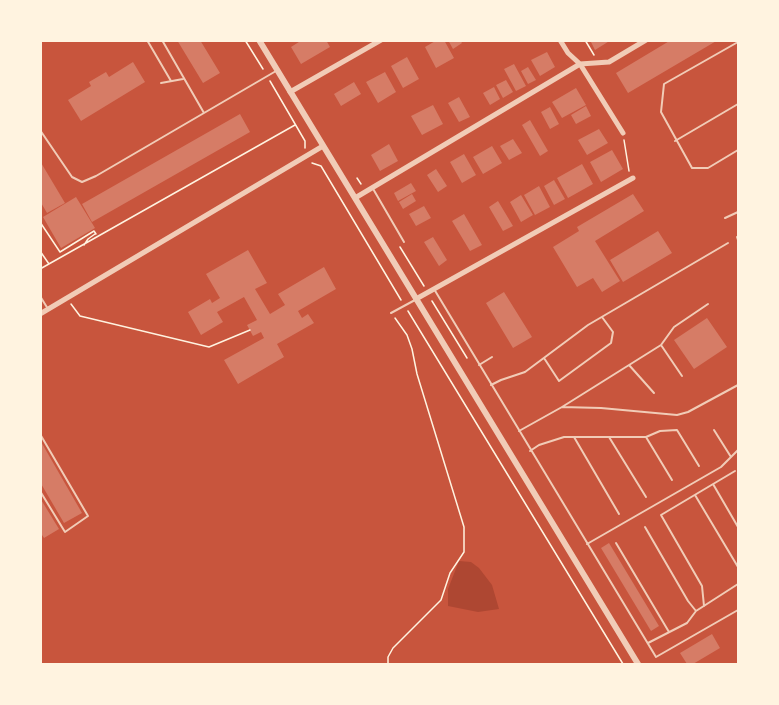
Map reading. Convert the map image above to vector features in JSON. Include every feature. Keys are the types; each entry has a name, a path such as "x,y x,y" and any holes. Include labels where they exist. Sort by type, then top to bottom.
{"street":[{"path":"259,40 638,664"},
{"path":"290,92 381,40"},
{"path":"560,40 568,53 580,64 623,133"},
{"path":"355,198 580,64 609,62 646,40"},
{"path":"40,314 323,146"},
{"path":"416,299 633,178"}],"lane":[{"path":"147,40 171,81"},
{"path":"162,40 204,113"},
{"path":"738,42 664,84 661,112 692,168 708,168 738,150"},
{"path":"40,130 72,177 82,182 106,171 277,70"},
{"path":"161,83 183,79"},
{"path":"675,141 738,104"},
{"path":"372,187 404,242"},
{"path":"725,218 738,212"},
{"path":"491,385 525,372 602,317 728,243"},
{"path":"434,289 656,657 738,610"},
{"path":"40,296 48,309"},
{"path":"391,313 416,299"},
{"path":"519,430 562,407 661,345 674,327 708,304"},
{"path":"544,358 559,381 611,343 613,332 602,317"},
{"path":"661,345 682,376"},
{"path":"479,365 492,357"},
{"path":"629,365 654,393"},
{"path":"562,407 677,415 688,412 738,385"},
{"path":"714,429 731,457"},
{"path":"530,451 539,445 564,438 646,437 660,431 677,430 699,466"},
{"path":"40,434 88,516 65,532 40,491"},
{"path":"574,437 619,514"},
{"path":"609,437 646,497"},
{"path":"646,437 672,480"},
{"path":"587,544 721,467 738,450"},
{"path":"704,606 702,586 661,514 735,471"},
{"path":"713,484 738,526"},
{"path":"694,495 738,567"},
{"path":"645,527 696,611"},
{"path":"616,543 669,632"},
{"path":"648,643 687,623 696,611 738,584"}],"path":[{"path":"245,40 296,124 305,141 304,149 313,164 321,165 623,664"},
{"path":"585,40 599,63"},
{"path":"40,269 296,124"},
{"path":"623,133 629,170"},
{"path":"40,222 60,252 94,231 96,234 84,245"},
{"path":"40,251 49,265"},
{"path":"67,298 80,316 209,347 250,330"},
{"path":"388,664 388,657 393,648 441,600 450,573 464,552 464,527 417,374 412,349 406,335 391,313"}],"shaded area":[{"path":"459,561 471,562 479,568 492,585 499,609 478,612 448,606 448,589"}],"building":[{"path":"177,40 200,40 220,73 203,83"},
{"path":"302,40 326,40 330,47 301,64 291,47"},
{"path":"437,40 444,40 454,58 436,68 425,47"},
{"path":"448,40 460,40 462,43 453,49"},
{"path":"590,40 611,40 595,50"},
{"path":"671,40 718,40 628,93 616,73"},
{"path":"547,52 555,67 540,76 531,60"},
{"path":"407,57 419,79 403,88 391,66"},
{"path":"133,62 145,82 81,121 68,100 91,86 89,82 106,72 109,77"},
{"path":"514,64 526,86 516,91 504,69"},
{"path":"528,67 536,80 528,84 521,71"},
{"path":"385,72 396,92 378,103 366,82"},
{"path":"506,80 513,92 503,98 496,85"},
{"path":"354,82 361,94 341,106 334,94"},
{"path":"494,87 500,99 490,105 483,93"},
{"path":"576,88 586,105 562,118 552,102"},
{"path":"459,97 470,117 459,122 448,103"},
{"path":"433,105 443,124 422,135 411,116"},
{"path":"586,106 591,116 576,124 571,115"},
{"path":"550,107 559,124 550,129 541,112"},
{"path":"240,114 250,132 92,222 82,204"},
{"path":"530,120 548,151 540,156 522,125"},
{"path":"599,129 608,143 587,155 578,140"},
{"path":"513,139 522,153 509,160 500,146"},
{"path":"389,144 398,161 380,171 371,155"},
{"path":"492,146 502,163 483,174 473,157"},
{"path":"612,150 623,169 601,182 590,162"},
{"path":"464,154 476,175 462,183 450,162"},
{"path":"40,161 65,203 47,213 40,201"},
{"path":"582,164 593,184 568,198 557,178"},
{"path":"436,169 447,186 438,192 427,175"},
{"path":"554,180 565,199 554,205 544,186"},
{"path":"411,183 416,191 398,201 394,193"},
{"path":"539,186 550,207 535,215 524,195"},
{"path":"412,194 416,201 403,209 399,202"},
{"path":"633,194 644,211 595,241 620,281 602,292 593,278 577,287 553,247 579,231 577,227"},
{"path":"521,195 533,215 521,222 510,202"},
{"path":"76,197 95,228 61,248 43,217"},
{"path":"498,201 513,226 503,231 489,207"},
{"path":"424,206 431,218 416,226 409,214"},
{"path":"464,214 482,245 470,251 452,221"},
{"path":"658,231 672,253 623,282 610,260"},
{"path":"433,237 447,260 439,266 424,242"},
{"path":"248,250 267,283 255,289 270,314 285,305 278,294 324,267 336,289 298,311 302,318 308,314 314,323 277,344 284,357 238,384 224,360 264,338 261,332 253,336 247,325 257,320 244,297 217,312 223,322 201,335 188,312 210,299 212,303 220,298 206,274"},
{"path":"504,292 532,337 513,348 486,303"},
{"path":"707,318 727,347 694,369 674,340"},
{"path":"40,440 82,513 64,523 40,482"},
{"path":"40,498 59,529 44,538 40,532"},
{"path":"609,543 659,626 651,631 601,548"},
{"path":"712,634 720,648 693,664 687,664 680,653"}]}
